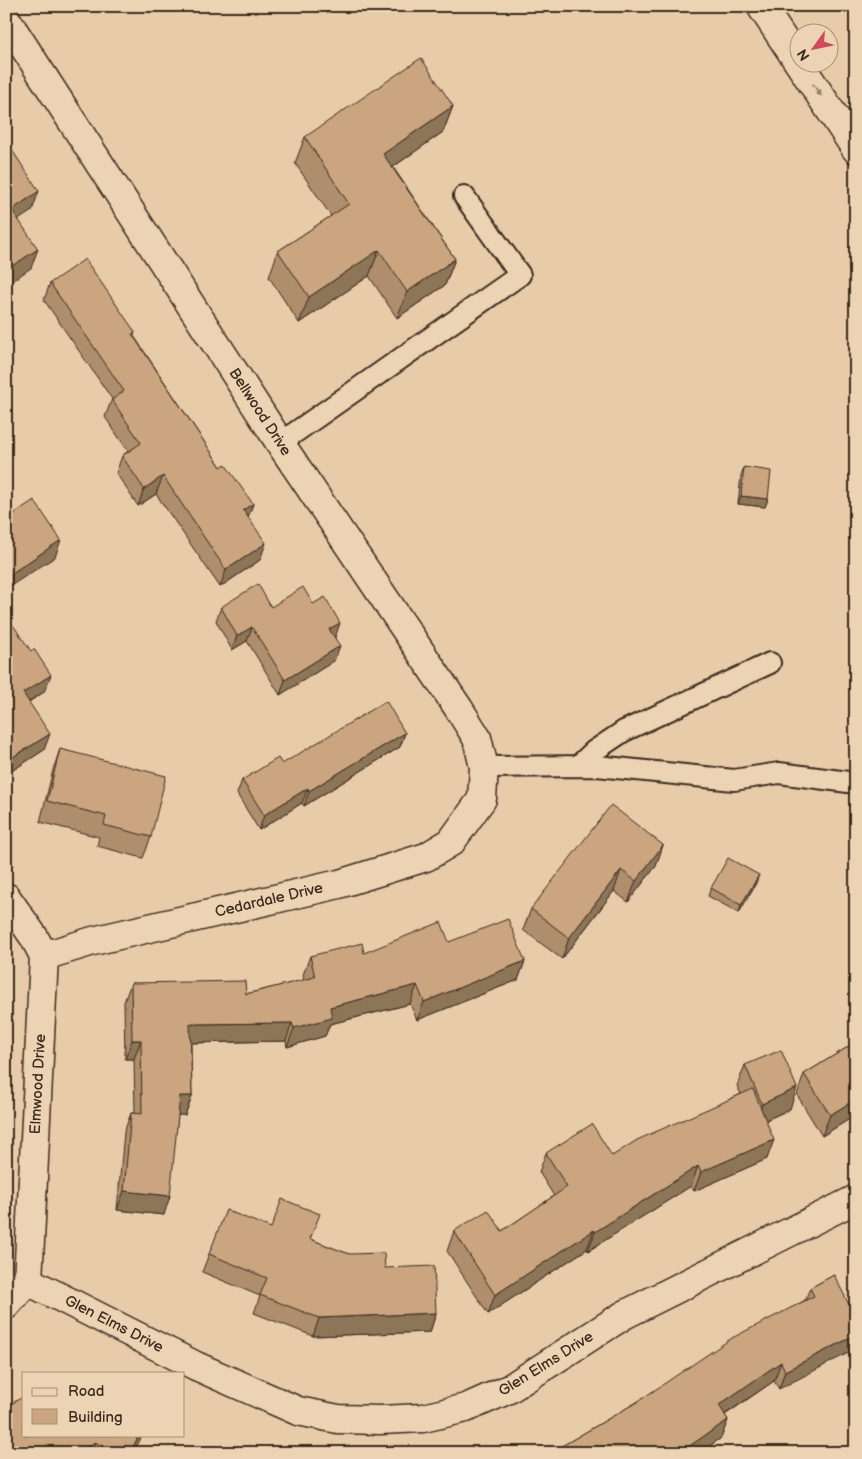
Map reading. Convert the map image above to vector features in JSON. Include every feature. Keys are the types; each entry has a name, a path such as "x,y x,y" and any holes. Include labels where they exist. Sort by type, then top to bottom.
{"street":[{"path":"760,6 856,149"},
{"name":"Bellwood Drive","path":"6,19 280,443 477,738 484,767 482,799 475,811"},
{"name":"Cedardale Drive","path":"44,956 93,941 339,884 426,857 452,842 475,811"},
{"path":"6,897 34,937 44,956"},
{"name":"Elmwood Drive","path":"28,1281 44,956"},
{"name":"Glen Elms Drive","path":"28,1281 196,1366 298,1411 338,1419 423,1418 466,1408 509,1389 624,1315 856,1199"},
{"path":"6,1304 28,1281"}],"lane":[{"path":"280,443 520,275 464,196"},
{"path":"578,766 594,751 624,731 770,663"},
{"path":"484,767 597,766 734,780 779,773 856,784"}],"building":[{"path":"421,58 453,106 383,154 455,259 407,292 379,250 309,297 278,251 349,204 305,137"},
{"path":"6,141 39,191 12,210 38,249 6,270"},
{"path":"85,259 135,332 132,334 221,467 225,464 253,504 243,510 266,543 226,570 163,476 144,489 122,456 141,443 112,400 124,391 50,283"},
{"path":"744,467 771,471 768,499 741,496"},
{"path":"34,500 61,540 6,577 6,519"},
{"path":"258,584 271,607 303,587 313,604 325,597 340,623 329,629 340,646 285,680 252,627 237,636 221,607"},
{"path":"6,615 31,651 34,649 51,675 23,693 50,734 13,757 6,747"},
{"path":"386,701 405,733 309,791 308,788 264,815 242,780 278,758 282,764"},
{"path":"60,749 166,776 151,837 104,825 106,816 47,801"},
{"path":"611,805 663,845 636,881 621,870 569,938 531,909"},
{"path":"728,858 759,875 741,905 711,888"},
{"path":"508,919 525,961 424,1002 417,985 330,1007 332,1018 294,1028 292,1023 190,1024 192,1096 180,1096 170,1196 124,1191 131,1113 142,1114 141,1040 132,1040 131,983 245,981 246,994 315,977 310,956 362,943 364,953 441,922 449,942"},
{"path":"856,1042 856,1099 830,1115 804,1074"},
{"path":"781,1050 797,1088 762,1104 745,1065"},
{"path":"753,1089 774,1140 701,1172 698,1166 595,1232 594,1230 495,1295 454,1231 488,1210 502,1231 567,1187 546,1153 592,1124 612,1156 637,1140"},
{"path":"282,1199 320,1214 310,1239 349,1254 384,1253 385,1268 434,1266 436,1313 319,1318 260,1295 267,1278 209,1254 226,1210 271,1228"},
{"path":"834,1275 856,1318 856,1335 785,1371 781,1362 719,1405 728,1420 679,1453 666,1453 663,1448 654,1453 550,1453 637,1402 732,1338 814,1296 810,1288"},
{"path":"22,1397 22,1436 138,1436 130,1453 115,1453 95,1442 78,1453 6,1453 6,1407"}]}
